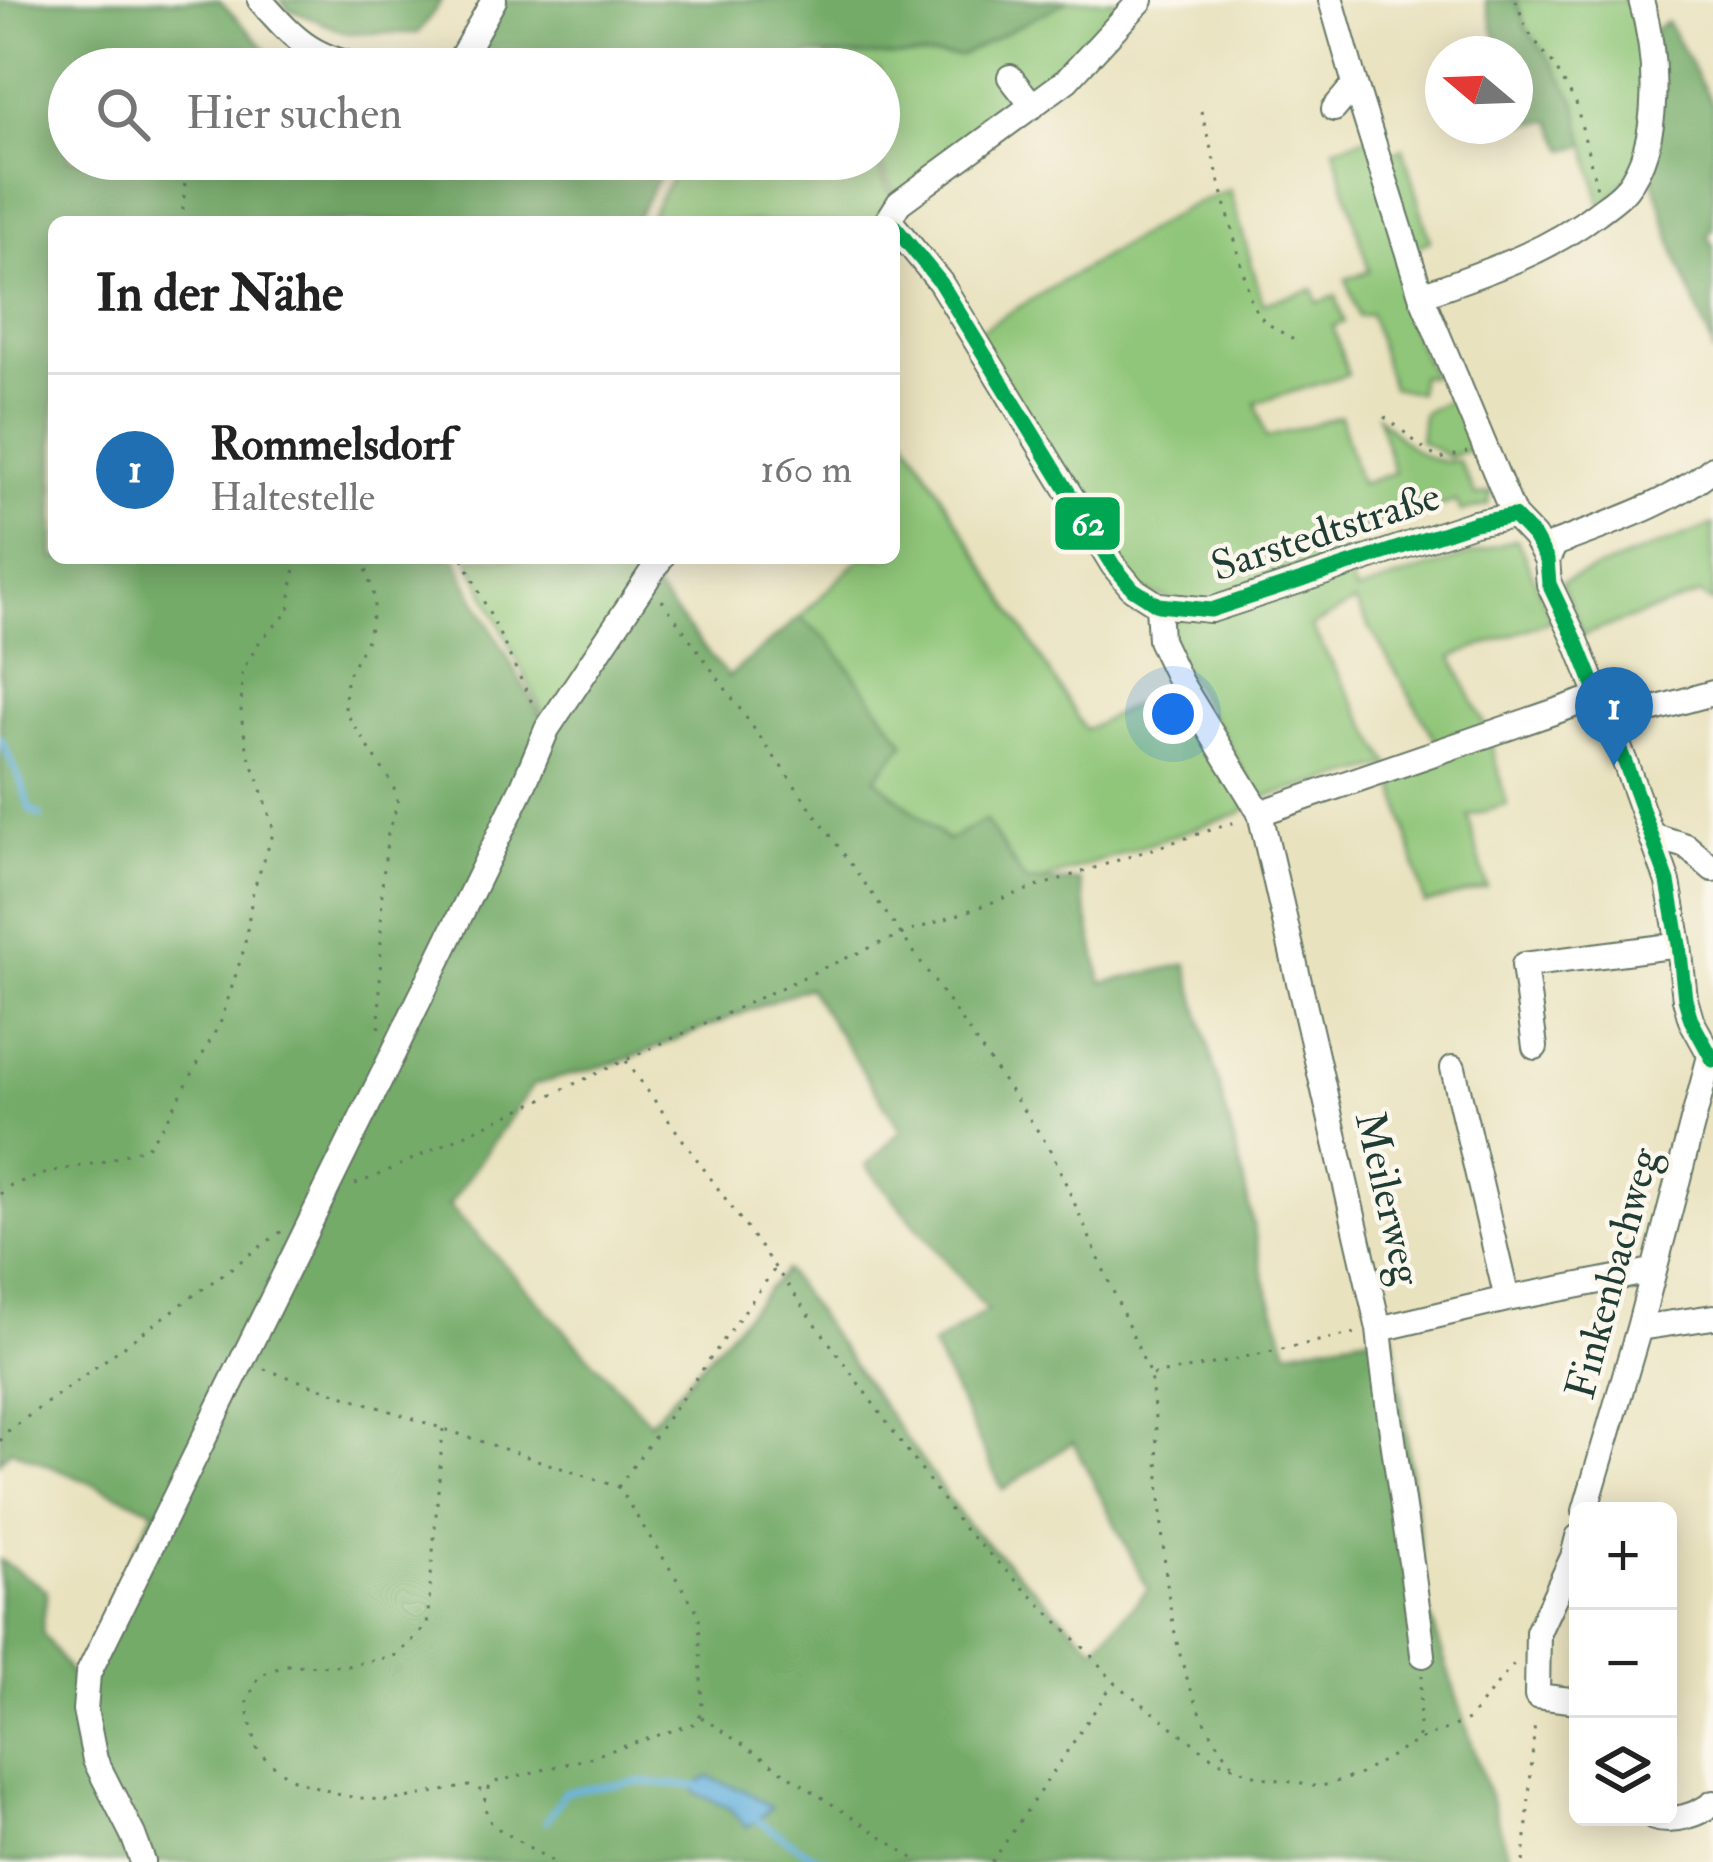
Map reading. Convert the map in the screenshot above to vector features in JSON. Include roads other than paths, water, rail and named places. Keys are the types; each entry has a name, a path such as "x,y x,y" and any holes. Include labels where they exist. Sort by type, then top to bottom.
{"street":[{"path":"260,0 307,48"},
{"path":"467,48 494,0"},
{"path":"893,216 899,203 1067,80 1141,0"},
{"path":"1331,0 1421,296 1514,516 1547,560 1549,584 1610,721 1668,882 1685,998 1712,1058"},
{"path":"1421,296 1523,259 1576,230 1625,190 1645,154 1654,98 1651,32 1641,0"},
{"path":"1010,77 1033,106"},
{"path":"1334,109 1355,84"},
{"path":"900,235 940,282 1113,565 1133,589 1158,605"},
{"path":"1547,560 1555,544 1666,497 1699,481 1713,468"},
{"name":"Sarstedtstraße","path":"1158,605 1211,610 1474,524 1514,516"},
{"path":"143,1862 95,1760 86,1710 88,1674 524,784 545,732 654,569"},
{"name":"Meilerweg","path":"1158,605 1160,640 1180,682 1260,813 1379,1329 1652,1271"},
{"path":"1610,721 1713,693"},
{"path":"1260,813 1600,696"},
{"path":"1651,835 1686,846 1713,869"},
{"path":"1534,1047 1524,965 1679,945"},
{"name":"Finkenbachweg","path":"1589,1502 1712,1058"},
{"path":"1454,1068 1507,1299"},
{"path":"1639,1328 1713,1317"},
{"path":"1379,1329 1423,1655"},
{"path":"1569,1565 1538,1632 1537,1696 1569,1700"},
{"path":"1677,1817 1701,1813 1713,1803"}],"water":[{"path":"708,1777 748,1792 771,1808 747,1828 730,1809 695,1792 696,1785"}],"waterway":[{"path":"0,738 30,810 41,816"},
{"path":"546,1822 564,1792 637,1782 699,1786"},
{"path":"752,1817 813,1856 833,1862"}],"place":[{"name":"Rommelsdorf","path":"1614,766"}]}
